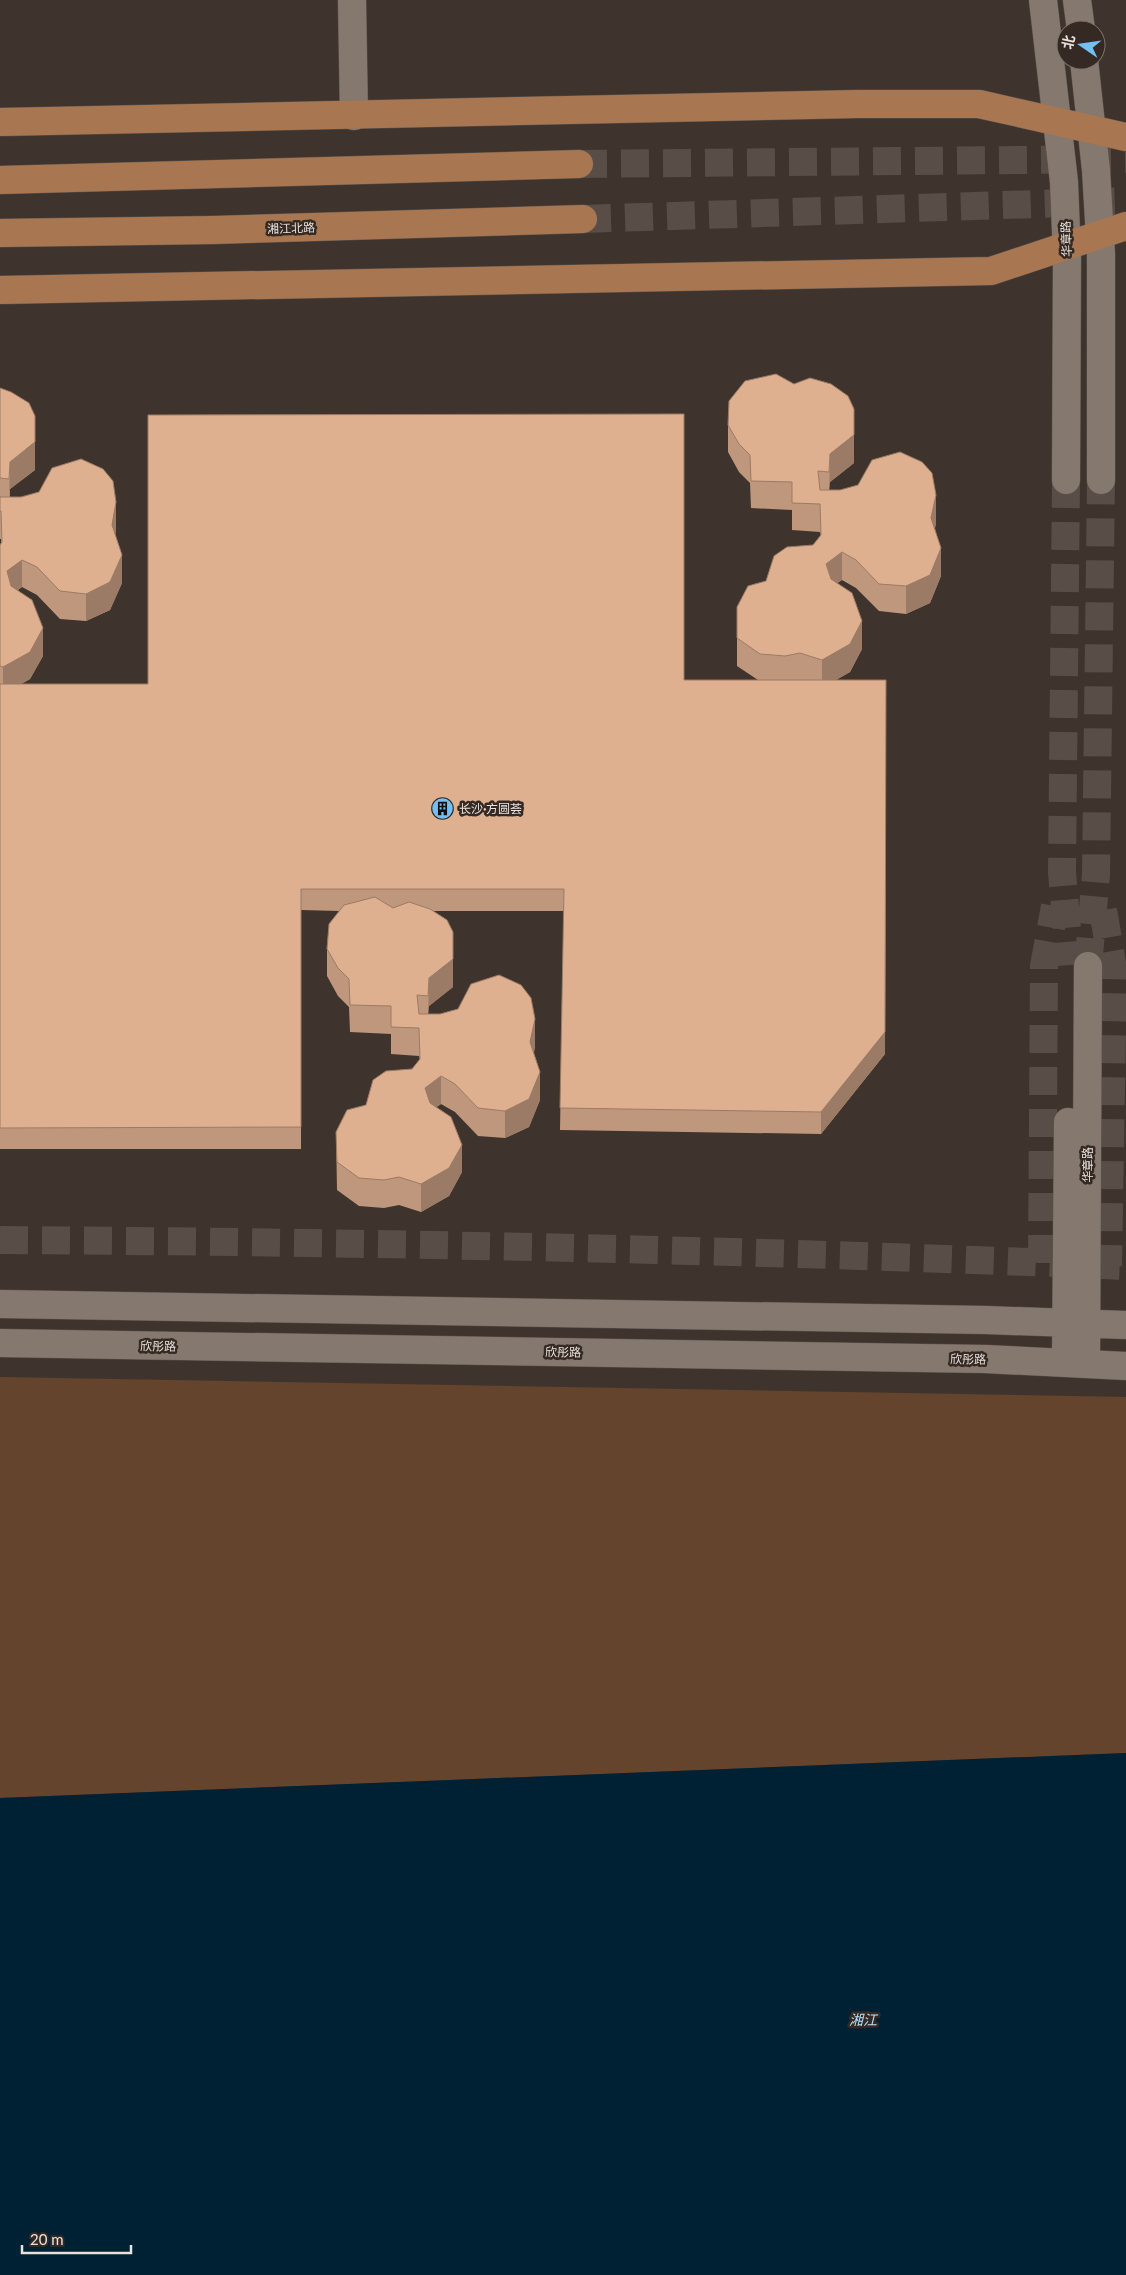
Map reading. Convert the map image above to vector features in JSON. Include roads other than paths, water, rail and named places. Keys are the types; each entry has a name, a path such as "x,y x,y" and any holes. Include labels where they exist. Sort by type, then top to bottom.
{"main road":[{"path":"352,0 354,116"},
{"name":"华章路","path":"1043,0 1058,121 1067,246 1066,480"},
{"path":"1077,0 1080,20"},
{"path":"1085,70 1092,128 1100,234 1101,480"},
{"path":"0,122 858,104 979,104 1126,137"},
{"path":"0,180 579,164"},
{"name":"湘江北路","path":"0,233 214,230 583,219"},
{"path":"0,290 991,271 1126,226"},
{"name":"华章路","path":"1076,1363 1079,966"},
{"path":"0,1304 1126,1325"},
{"name":"欣彤路","path":"0,1343 975,1359 1126,1366"}],"water":[{"name":"湘江","path":"1126,1753 1126,2275 0,2275 0,1798"}],"tunnel":[{"path":"579,164 1126,159"},
{"path":"583,219 1126,201"},
{"path":"1066,480 1062,872 1070,965"},
{"path":"1088,966 1096,875 1101,480"},
{"path":"1042,1263 1044,966 1055,906"},
{"path":"1103,910 1113,969 1108,1266"},
{"path":"0,1240 563,1248 845,1255 1126,1266"}],"place":[{"name":"长沙·方圆荟","path":"443,808"}]}
